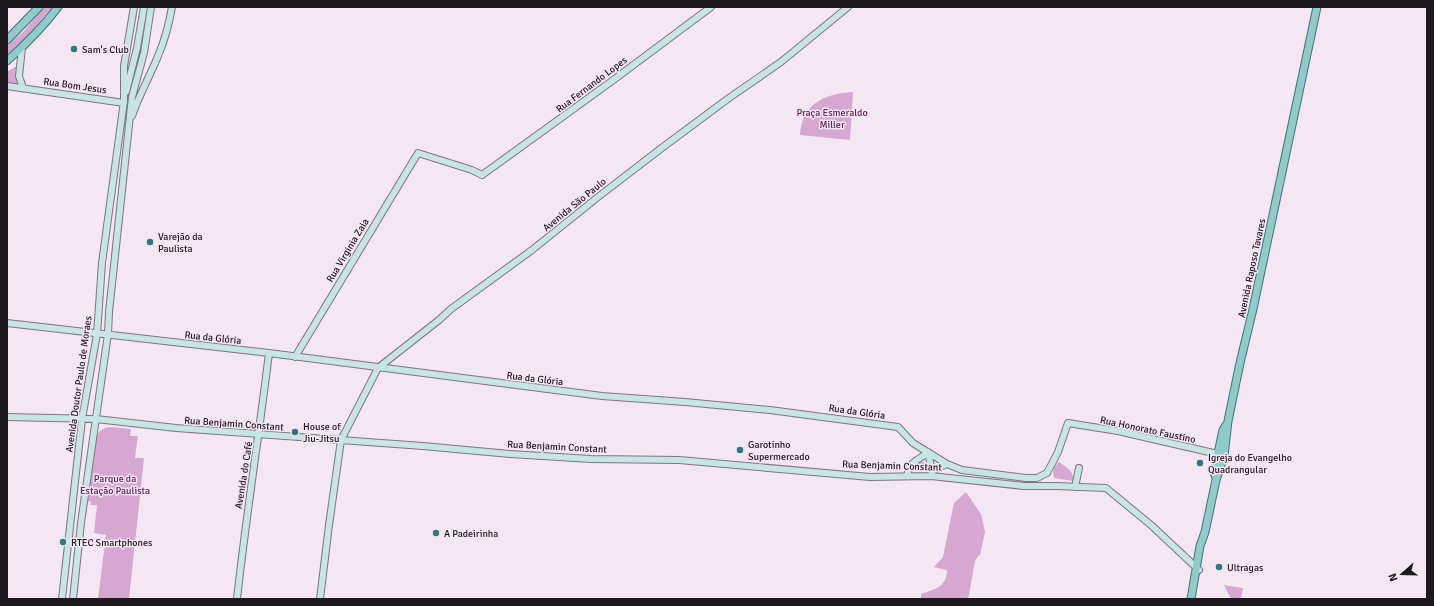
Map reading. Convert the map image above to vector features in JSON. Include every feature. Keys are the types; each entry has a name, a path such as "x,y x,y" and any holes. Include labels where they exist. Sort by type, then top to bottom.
{"main road":[{"path":"7,40 39,7"},
{"path":"7,61 22,48 58,7"},
{"name":"Avenida Doutor Paulo de Moraes","path":"124,102 124,66 134,7"},
{"name":"Avenida Doutor Paulo de Moraes","path":"62,599 82,419 97,334 102,263 124,102 137,48 144,7"},
{"path":"73,599 81,523 108,334 109,312 132,97 144,53 151,7"},
{"path":"128,130 137,101 161,48 168,27 172,7"},
{"name":"Rua Fernando Lopes","path":"418,153 472,170 482,175 551,126 711,7"},
{"name":"Avenida São Paulo","path":"320,599 341,440 378,368 451,309 532,250 645,161 729,98 781,62 848,7"},
{"name":"Avenida Raposo Tavares","path":"1197,569 1200,546 1205,532 1216,480 1214,472 1221,455 1223,430 1228,421 1253,309 1316,7"},
{"path":"22,48 19,76 23,88"},
{"name":"Rua Bom Jesus","path":"7,86 124,102"},
{"name":"Rua Virginia Zaia","path":"294,357 418,153"},
{"name":"Rua da Glória","path":"7,323 108,334 186,345 269,353 602,396 770,410 898,427 913,443 947,464"},
{"name":"Avenida do Café","path":"237,599 246,518 259,435 269,353"},
{"name":"Rua Benjamin Constant","path":"7,416 96,419 176,428 510,454 679,460 870,477 932,474 1024,486 1106,488 1151,525 1197,569"},
{"name":"Rua Honorato Faustino","path":"1047,473 1058,452 1068,423 1159,440 1221,455"},
{"path":"907,476 908,469 913,461 922,457 928,452 932,474 947,464"},
{"name":"Rua Benjamin Constant","path":"947,464 962,470 1026,478 1037,478 1047,473"},
{"path":"1075,487 1079,468"},
{"path":"1047,473 1056,486"},
{"path":"1191,599 1197,569"}],"green space":[{"path":"44,7 52,7 25,39 7,55 7,46 24,31"},
{"path":"18,65 16,73 19,85 7,82 7,72"},
{"name":"Praça Esmeraldo Miller","path":"853,92 850,140 800,135 800,130 805,115 815,103 829,96"},
{"name":"Parque da Estação Paulista","path":"110,427 131,429 130,436 138,436 135,458 144,458 129,599 98,599 106,535 94,533 97,505 90,505 91,502 88,501 95,439 101,430"},
{"path":"920,461 926,463 929,471 912,470 913,465"},
{"path":"1059,462 1071,472 1073,481 1054,478 1054,469"},
{"path":"966,492 981,514 985,532 980,555 975,561 969,595 967,599 921,599 921,594 931,591 942,584 945,580 947,570 934,567 943,557 954,503"},
{"path":"1224,585 1243,588 1241,599 1231,599"}],"place":[{"name":"Sam's Club","path":"74,49"},
{"name":"Varejão da Paulista","path":"150,242"},
{"name":"House of Jiu-Jitsu","path":"295,432"},
{"name":"Garotinho Supermercado","path":"740,450"},
{"name":"Igreja do Evangelho Quadrangular","path":"1200,463"},
{"name":"A Padeirinha","path":"436,533"},
{"name":"RTEC Smartphones","path":"63,542"},
{"name":"Ultragas","path":"1219,567"}]}
